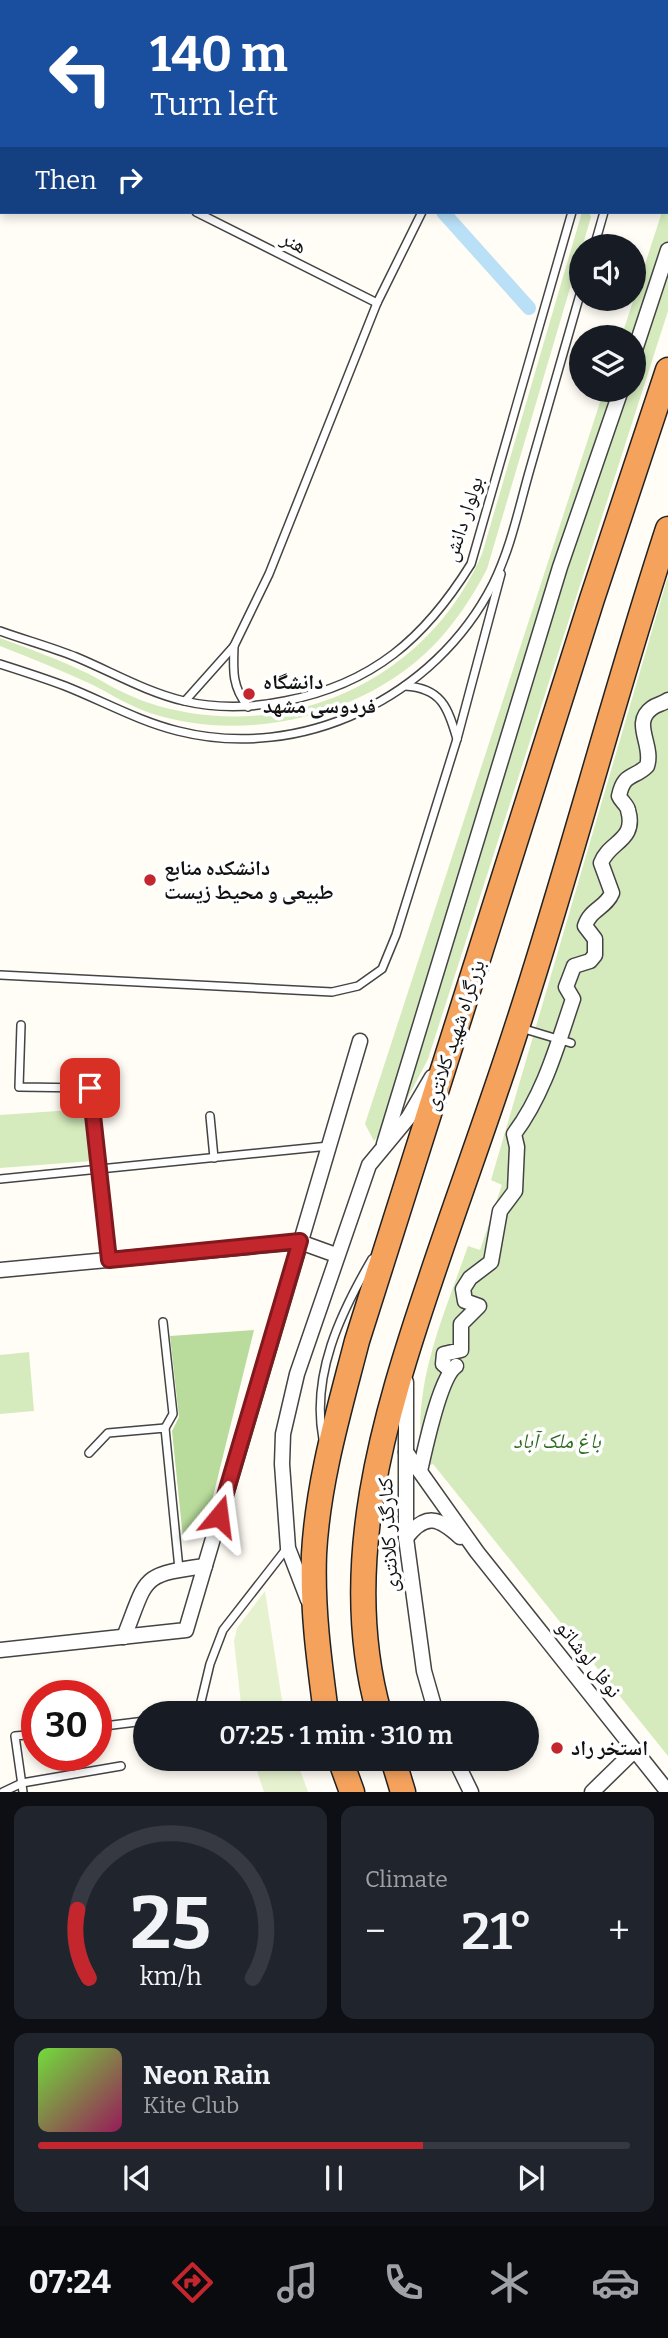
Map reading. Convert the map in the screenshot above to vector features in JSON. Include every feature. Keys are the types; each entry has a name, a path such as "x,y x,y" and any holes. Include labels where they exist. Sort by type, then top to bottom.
{"highway":[{"name":"بزرگراه شهید کلانتری","path":"324,1701 314,1617 314,1552 326,1458 357,1340 668,370"},
{"path":"377,1701 363,1621 366,1533 376,1458 406,1352 517,1027 668,529"},
{"path":"344,1771 352,1792"},
{"path":"397,1771 403,1792"}],"street":[{"path":"643,325 668,250"},
{"path":"384,1144 560,567 617,402"},
{"path":"420,1471 434,1425 436,1404 453,1368 443,1364 444,1354 461,1350 461,1324 479,1306 466,1301 463,1289 470,1278 485,1269 495,1254 500,1211 515,1191 517,1147 514,1134 533,1109 565,1041 573,999 566,988 574,966 590,961 595,955 595,939 585,926 588,916 604,905 612,892 601,863 604,855 626,837 628,831 628,808 619,796 621,787 631,774 647,766 650,751 641,730 650,709 668,700"},
{"path":"0,1650 186,1630 360,1041"},
{"path":"314,1617 288,1548 283,1434 297,1374 369,1165 408,1118 451,1042"},
{"path":"0,1270 300,1241 336,1255"},
{"name":"کنارگذر کلانتری","path":"406,1352 406,1538 424,1671 433,1701"},
{"name":"نوفل لوشاتو","path":"406,1452 477,1552 668,1792"},
{"name":"نوفل لوشاتو","path":"406,1538 414,1526 427,1520 442,1521 477,1552"},
{"path":"124,1637 146,1581 162,1572 205,1566"},
{"path":"592,1792 634,1751"},
{"path":"461,1771 471,1792"}],"lane":[{"name":"هنر","path":"199,214 377,303"},
{"name":"بولوار دانش","path":"0,631 75,657 148,690 185,701 248,707 313,696 355,680 390,659 448,601 471,564 571,214"},
{"path":"598,234 603,214"},
{"path":"185,701 234,646 269,574 377,303 421,215"},
{"path":"0,975 332,992 358,986 382,968 396,935 457,739 575,311"},
{"path":"0,664 66,687 139,720 178,732 219,738 269,739 318,730 364,712 405,686 438,658 466,625 492,585 510,541"},
{"path":"234,646 233,675 236,692 248,707"},
{"path":"405,686 426,687 442,701 457,739"},
{"path":"21,1025 19,1087 90,1088 109,1260"},
{"path":"517,1027 565,1041"},
{"path":"210,1116 214,1158"},
{"path":"0,1179 329,1146"},
{"path":"163,1321 173,1414 165,1428 179,1569"},
{"path":"89,1453 108,1433 165,1428"},
{"path":"201,1701 210,1664 223,1630 288,1548"},
{"path":"112,1725 133,1722"},
{"path":"21,1735 15,1736 22,1788"},
{"path":"3,1792 121,1766"}],"green space":[{"path":"581,214 590,214 586,234 576,234"},
{"path":"661,214 668,214 668,311 646,380 646,325 625,325 630,311 646,311 646,261"},
{"path":"569,256 569,291 487,569 448,629 404,671 372,691 337,707 300,718 224,726 186,722 150,713 82,680 0,646 0,638 67,664 146,702 197,714 247,716 296,709 343,694 386,670 425,638 457,600 482,554"},
{"path":"600,402 639,402 428,1059 405,1103 374,1141 365,1124"},
{"name":"باغ ملک آباد","path":"668,576 668,1756 433,1464 424,1467 421,1410 439,1327 468,1246 480,1250 502,1185 491,1180"},
{"path":"86,1109 92,1161 0,1168 0,1115"},
{"path":"254,1330 208,1517 197,1537 183,1538 172,1431 179,1417 170,1336"},
{"path":"29,1352 34,1411 0,1414 0,1355"},
{"path":"265,1591 282,1701 241,1701 234,1641 237,1628"},
{"path":"257,1771 300,1771 308,1792 264,1792"}],"waterway":[{"path":"445,214 529,308"}],"place":[{"name":"دانشگاه فردوسی مشهد","path":"249,694"},
{"name":"دانشکده منابع طبیعی و محیط زیست","path":"150,880"},
{"name":"استخر راد","path":"557,1748"}],"route":[{"path":"90,1088 109,1260 300,1241 219,1516"}]}
